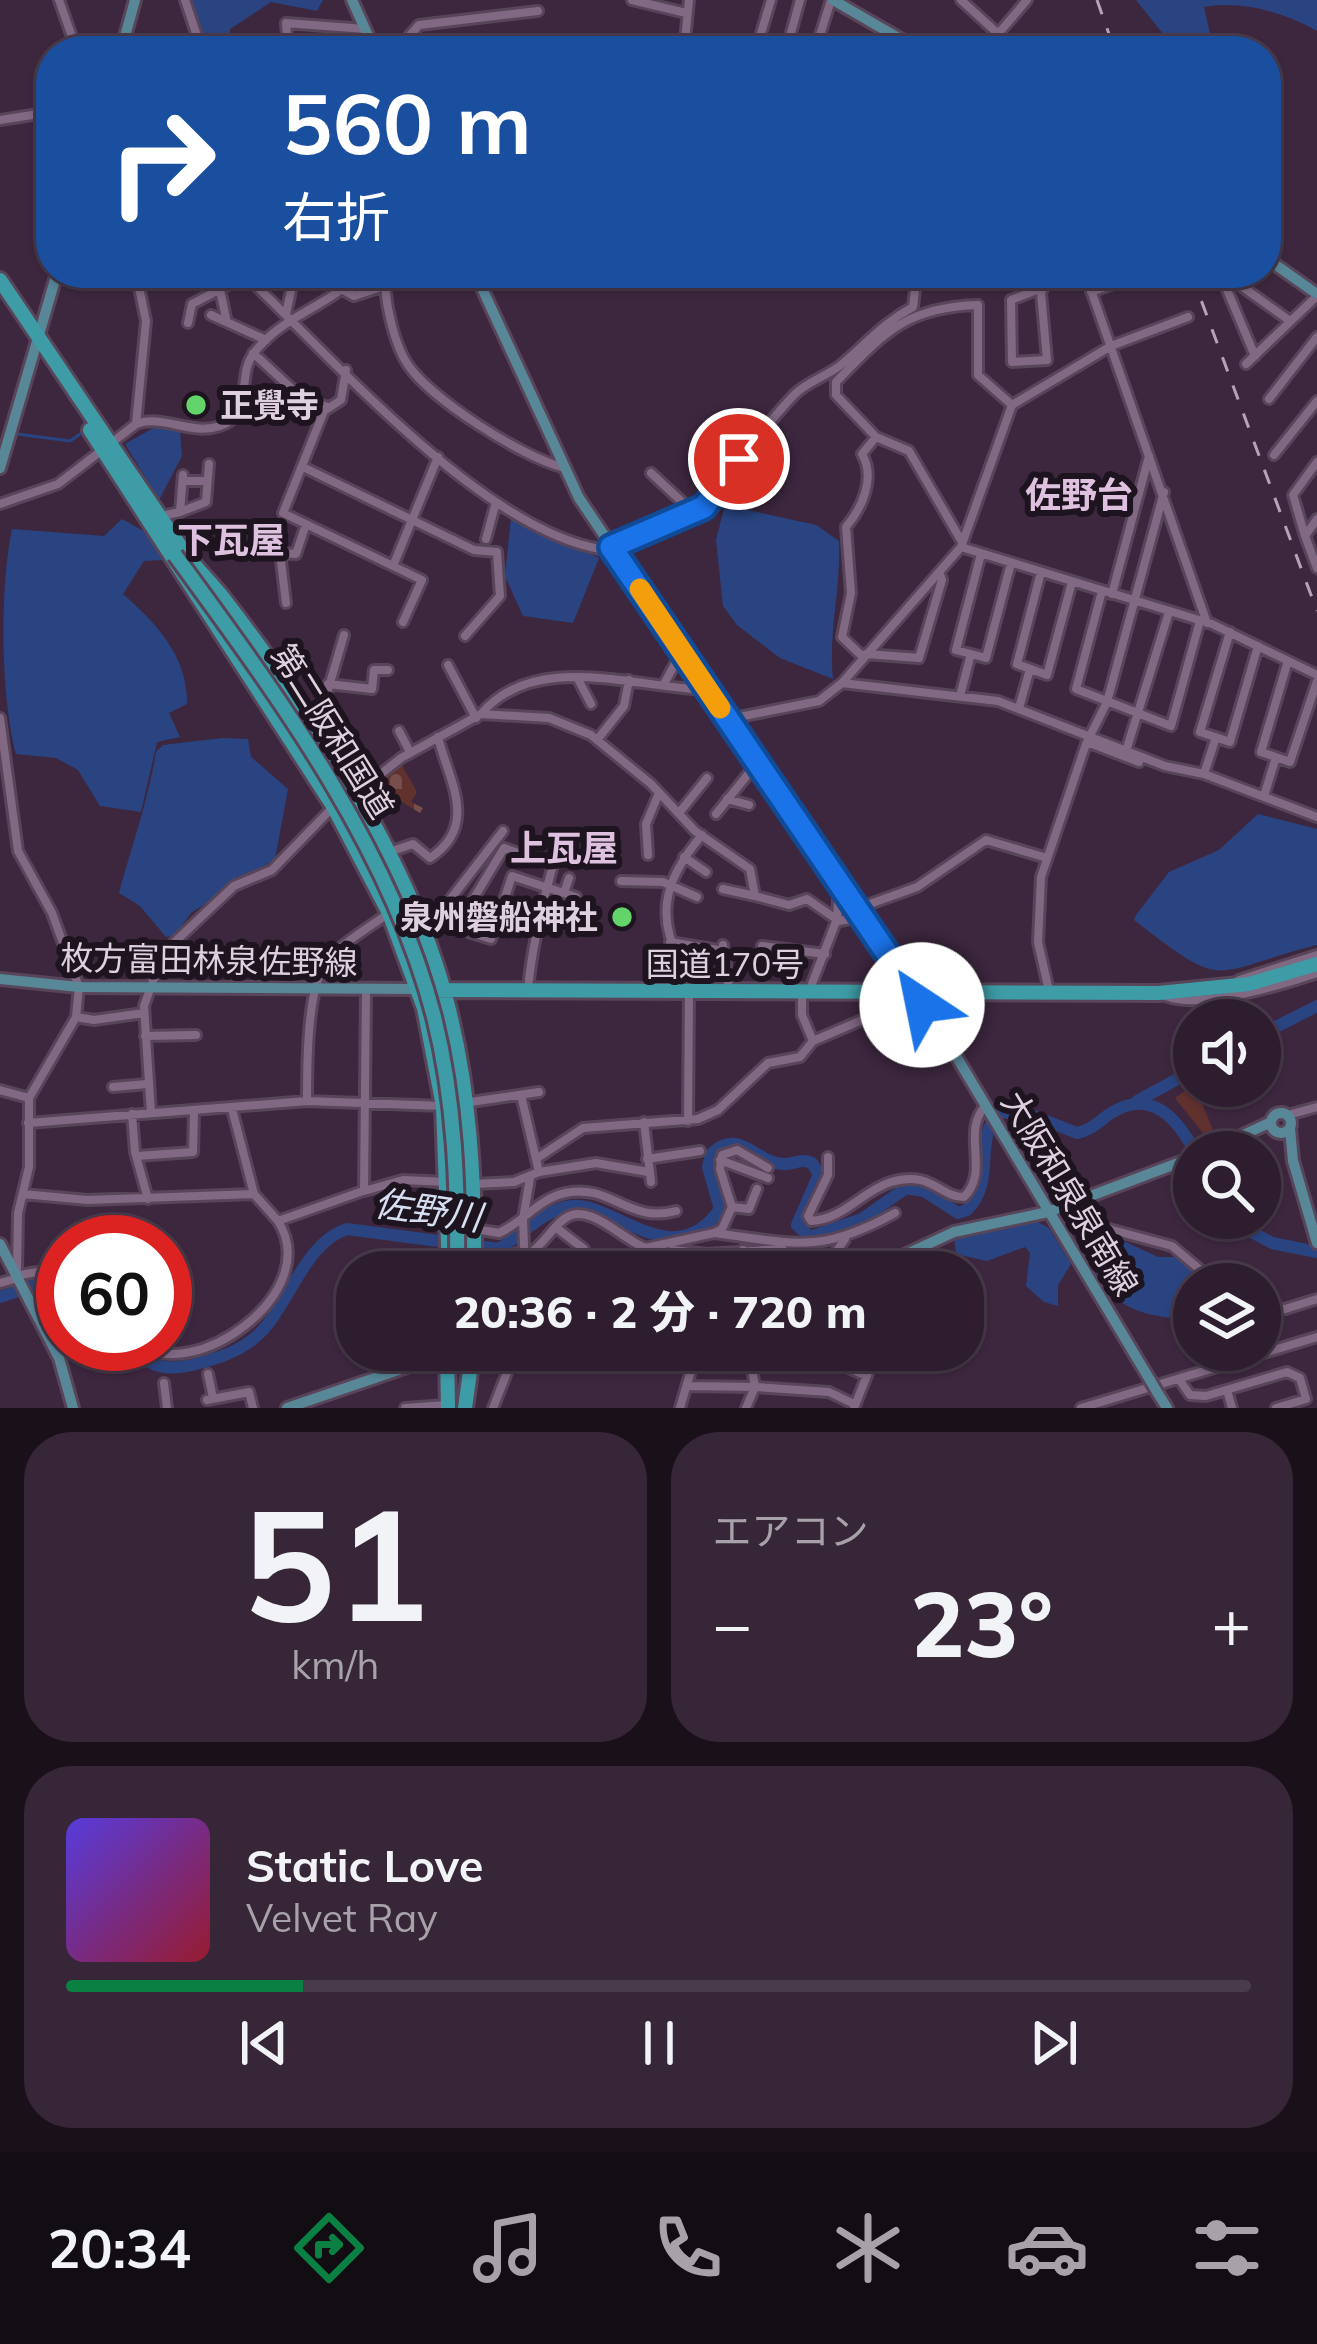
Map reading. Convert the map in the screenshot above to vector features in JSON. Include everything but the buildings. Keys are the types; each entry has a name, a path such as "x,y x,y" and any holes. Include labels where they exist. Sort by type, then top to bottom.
{"highway":[{"name":"第二阪和国道","path":"0,280 37,343"},
{"name":"第二阪和国道","path":"0,296 37,343 343,792 382,860 419,946 442,1018 458,1105 462,1251"},
{"name":"第二阪和国道","path":"109,448 161,516 180,554"},
{"path":"180,554 225,600 308,723 388,853 424,933 443,990 467,1105 474,1232 468,1251"},
{"path":"180,554 218,634 333,806 389,913 417,989 443,1106 450,1232 457,1251"},
{"name":"国道170号","path":"417,989 1159,993 1215,988 1315,964"},
{"path":"454,1371 455,1407"},
{"path":"455,1407 466,1371"}],"main road":[{"path":"125,36 135,0"},
{"path":"352,0 368,36"},
{"path":"832,0 851,4 899,36"},
{"path":"1281,269 1317,295"},
{"path":"0,468 7,416 37,343 52,288"},
{"name":"大阪和泉泉南線","path":"482,288 562,467 611,547 914,992 1166,1408"},
{"name":"枚方富田林泉佐野線","path":"0,979 80,987 417,989"},
{"path":"1266,1131 1282,1126 1317,1242"},
{"path":"913,1251 954,1232 1048,1212 1173,1165"},
{"path":"0,1244 59,1358 73,1408"},
{"path":"287,1408 395,1371"}],"street":[{"path":"59,0 72,36"},
{"path":"185,0 197,36"},
{"path":"632,0 686,13"},
{"path":"685,36 689,0"},
{"path":"762,36 771,0"},
{"path":"790,36 800,0"},
{"path":"820,36 832,0"},
{"path":"961,0 998,34 1027,0"},
{"path":"409,36 419,25 538,11"},
{"path":"287,36 286,23 365,29"},
{"path":"0,120 36,114"},
{"path":"136,424 146,321 139,288"},
{"path":"188,323 192,304 223,288"},
{"path":"261,288 439,456 496,502 592,548 611,547 694,514 714,498 752,442 800,389 842,364 880,324 913,307 915,288"},
{"path":"289,316 292,288"},
{"path":"0,503 58,484 147,420 206,429 228,422 244,398 253,353 289,316 344,290 354,296 379,288"},
{"path":"385,288 386,310 408,365 452,405 509,443 562,467"},
{"path":"1090,288 1164,492 1204,622 1171,726 1076,689 1149,455"},
{"path":"1091,292 1102,288"},
{"path":"1226,288 1255,356"},
{"path":"1244,288 1290,321"},
{"path":"1042,289 1047,360 1012,362 1011,300 1042,289"},
{"path":"220,290 226,319"},
{"path":"1246,364 1317,295"},
{"path":"1012,405 978,375 978,305 932,306 887,330 836,382 836,395 876,437 909,451 962,544 981,554 1204,622 1230,632 1288,661 1317,678 1290,762 1261,752 1288,661"},
{"path":"211,315 266,340"},
{"path":"728,719 819,701 842,683 962,544 1012,405 1111,346 1188,317"},
{"path":"1269,399 1317,337"},
{"path":"253,353 304,399 328,407"},
{"path":"346,370 341,400 328,407 283,513 422,580 403,622"},
{"path":"1274,455 1317,401"},
{"path":"1283,417 1296,428"},
{"path":"876,437 862,454 868,464 863,507 847,527 851,593 842,637 864,655 919,658 942,580 939,572"},
{"path":"393,566 439,456"},
{"path":"1317,462 1293,495 1317,568"},
{"path":"161,516 206,502 208,464"},
{"path":"303,466 475,550 497,551 500,596 465,636"},
{"path":"651,472 694,514"},
{"path":"180,512 181,485 207,481"},
{"path":"1049,993 1038,942 1047,858 1107,702 1164,492"},
{"path":"486,539 496,502"},
{"path":"1305,536 1317,520"},
{"path":"286,603 280,553 296,554 306,524"},
{"path":"981,554 956,650 986,658 1011,563"},
{"path":"1041,572 1017,664 1047,676 1072,581"},
{"path":"1126,751 1141,715 1169,612"},
{"path":"1230,632 1201,732 1230,742 1258,646"},
{"path":"308,723 321,714 344,635"},
{"path":"664,684 682,651"},
{"path":"960,696 970,654"},
{"path":"448,665 479,716"},
{"path":"1018,709 1030,669"},
{"path":"328,684 372,689 374,670 388,670"},
{"path":"578,680 591,704"},
{"path":"597,740 624,706 629,680"},
{"path":"151,1113 144,1013 163,953 177,946 196,919 234,886 272,870 333,806 410,752 479,716 525,681 629,680 708,690"},
{"path":"842,683 960,696 1018,709 1138,762"},
{"path":"479,716 549,718 597,740 702,836 752,872 755,896"},
{"path":"0,718 18,851 52,913 80,987 76,1016 29,1098 23,1194 17,1213 19,1274"},
{"path":"399,730 410,752"},
{"path":"388,853 412,844 430,858 448,837 458,812 458,786 446,770 438,737"},
{"path":"1204,774 1216,737"},
{"path":"1090,740 1204,774 1317,817"},
{"path":"1264,796 1276,757"},
{"path":"716,814 757,763"},
{"path":"679,814 707,778"},
{"path":"648,855 646,824 659,792"},
{"path":"728,799 748,806"},
{"path":"424,933 435,926 503,831"},
{"path":"680,960 670,941 668,885 702,836"},
{"path":"723,907 726,890 789,905 807,899 837,919 917,887 986,840 1047,858"},
{"path":"528,990 547,887 554,865 503,848 456,928 491,939 512,876 547,887 576,897"},
{"path":"684,857 706,872"},
{"path":"564,893 569,878"},
{"path":"621,881 668,885 697,897"},
{"path":"813,1041 802,1015 806,991 837,919 839,884"},
{"path":"307,1101 320,972 335,953 389,913"},
{"path":"670,941 692,948 723,948 728,992"},
{"path":"762,946 825,954"},
{"path":"1159,993 1174,1000 1243,993 1315,964"},
{"path":"364,1191 366,990"},
{"path":"688,1121 689,991"},
{"path":"536,1159 583,1128 688,1121 718,1110 768,1063 800,1058 813,1041 904,1002 914,992"},
{"path":"76,1016 94,1020 144,1013"},
{"path":"145,1036 196,1035"},
{"path":"112,1087 147,1084"},
{"path":"0,1090 29,1098"},
{"path":"28,1123 307,1101 467,1105 539,1092"},
{"path":"521,1095 536,1159 523,1218 524,1251"},
{"path":"828,1157 828,1175 808,1216 812,1220 841,1213 895,1180 930,1180 964,1197 976,1169 974,1123 987,1108"},
{"path":"192,1348 218,1342 246,1327 289,1270 288,1246 278,1221 254,1194 232,1109"},
{"path":"1282,1126 1317,1109"},
{"path":"137,1156 193,1152 194,1112"},
{"path":"132,1114 148,1199"},
{"path":"278,1221 403,1180 473,1184 596,1163 650,1177 644,1122"},
{"path":"729,1150 737,1150 768,1173 720,1160 729,1150"},
{"path":"647,1159 700,1151"},
{"path":"646,1248 722,1229 732,1207 720,1160"},
{"path":"751,1172 755,1161"},
{"path":"732,1207 749,1209 757,1189"},
{"path":"474,1232 499,1233 548,1198 577,1191 605,1196 639,1214 676,1211"},
{"path":"23,1194 148,1199 254,1194"},
{"path":"1084,1199 1094,1225 1172,1246 1192,1263"},
{"path":"734,1251 846,1238 896,1213"},
{"path":"524,1251 558,1229 565,1218 594,1217 651,1251"},
{"path":"558,1229 584,1251"},
{"path":"714,1233 784,1246 789,1251"},
{"path":"837,1251 846,1238"},
{"path":"0,1283 36,1272"},
{"path":"1281,1309 1317,1299"},
{"path":"1081,1408 1317,1337"},
{"path":"493,1408 508,1371"},
{"path":"680,1408 692,1371"},
{"path":"746,1408 755,1388 752,1371"},
{"path":"855,1371 867,1376"},
{"path":"689,1386 829,1392 853,1405 869,1371"},
{"path":"1180,1378 1190,1395 1227,1390 1287,1372 1303,1384 1306,1399 1276,1408"},
{"path":"208,1374 210,1399 249,1392 253,1408"},
{"path":"1303,1384 1315,1382"},
{"path":"164,1383 167,1408"},
{"path":"1227,1390 1232,1408"},
{"path":"404,1408 455,1407"}],"green space":[{"path":"400,762 417,792 411,802 423,808 420,813 373,784"},
{"path":"1182,1107 1203,1107 1213,1131 1201,1131"}],"water":[{"path":"191,0 323,0 317,11 271,2 230,29 230,36 204,36"},
{"path":"1136,0 1317,0 1317,31 1262,9 1233,5 1204,7 1211,36 1164,35"},
{"path":"155,427 180,431 182,456 159,500 125,444"},
{"path":"725,505 816,525 839,541 833,679 780,658 737,625 723,606 716,540"},
{"path":"511,518 599,558 573,623 523,616 505,576"},
{"path":"122,519 147,533 164,560 144,561 123,594 168,643 186,687 187,704 169,713 180,737 157,742 141,812 100,806 78,770 56,758 16,754 5,671 5,580 12,529 104,536"},
{"path":"248,739 251,757 288,789 275,859 191,913 174,936 166,937 140,906 119,893 156,752 163,745"},
{"path":"1258,814 1317,829 1317,945 1237,968 1205,968 1134,920 1169,872 1219,850"},
{"path":"1032,1219 1049,1228 1071,1264 1058,1285 1058,1306 1044,1302 1026,1286 1030,1253 1025,1247 987,1261 984,1251 956,1251 954,1238"},
{"path":"1074,1226 1110,1237 1107,1244 1115,1237 1158,1257 1182,1257 1189,1263 1173,1263 1173,1318 1148,1314 1118,1299 1112,1291 1117,1280 1104,1284 1083,1256 1105,1244 1078,1240"}],"waterway":[{"path":"17,434 70,441 83,432"},
{"path":"1281,1024 1317,1006"},
{"path":"1137,1101 1173,1081"},
{"name":"佐野川","path":"192,1365 236,1350 259,1334 309,1260 332,1236 347,1229 499,1249 543,1217 572,1206 589,1208 644,1231 683,1236 702,1228 720,1209 708,1167 711,1154 731,1144 774,1162 812,1163 819,1174 797,1225 810,1237 862,1219 906,1188 924,1191 958,1213 967,1210 981,1186 987,1135 1000,1112 1031,1115 1077,1133 1125,1106 1150,1105 1182,1131"},
{"name":"佐野川","path":"1265,1239 1317,1252"},
{"name":"佐野川","path":"0,1297 36,1285"}],"railway":[{"path":"1097,0 1110,36"},
{"path":"1197,288 1317,611"}],"slow traffic":[{"path":"640,589 720,708"}],"place":[{"name":"正覺寺","path":"196,405"},
{"name":"泉州磐船神社","path":"622,917"}],"district":[{"name":"佐野台","path":"1079,495"},
{"name":"下瓦屋","path":"231,540"},
{"name":"上瓦屋","path":"564,848"}],"route":[{"path":"739,459 714,498 690,517 611,547 922,1005"}]}
